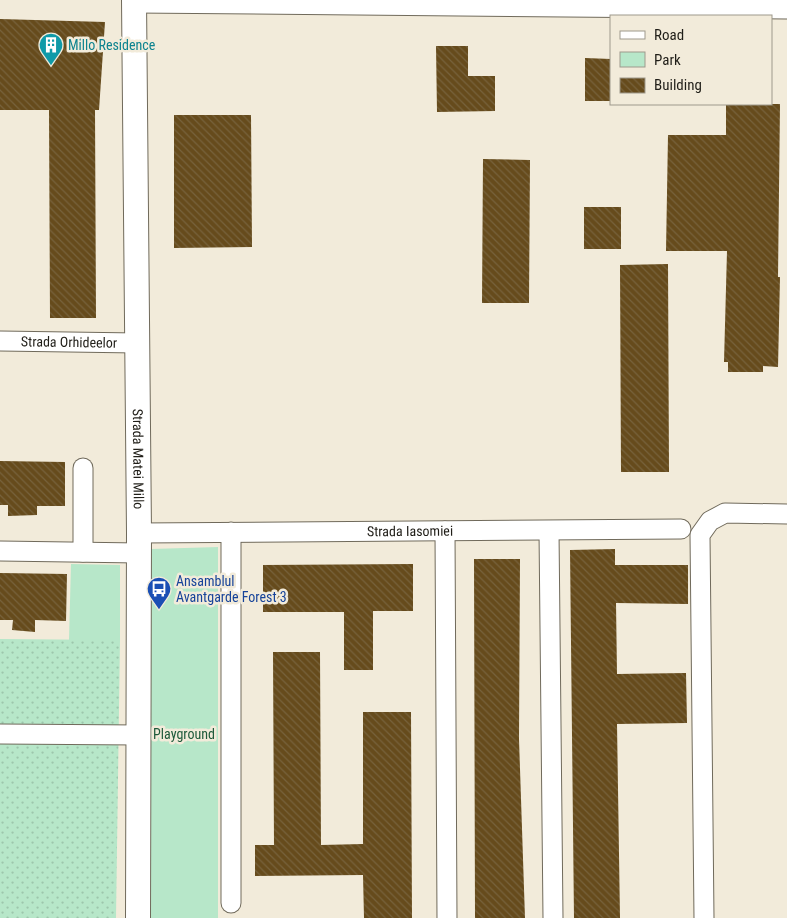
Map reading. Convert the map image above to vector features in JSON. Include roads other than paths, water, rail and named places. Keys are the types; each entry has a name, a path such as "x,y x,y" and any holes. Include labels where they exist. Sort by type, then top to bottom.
{"street":[{"path":"134,2 578,3 787,9"},
{"name":"Strada Matei Millo","path":"134,2 139,543 138,918"},
{"name":"Strada Orhideelor","path":"0,341 137,343"},
{"path":"83,468 83,552"},
{"path":"704,918 700,535 710,521 725,513 787,514"},
{"name":"Strada Iasomiei","path":"0,551 83,552 231,532 681,529"},
{"path":"549,530 552,918"},
{"path":"445,531 447,918"},
{"path":"231,532 232,903"},
{"path":"0,734 139,735"}],"place":[{"name":"Millo Residence","path":"51,66"},
{"name":"Ansamblul Avantgarde Forest 3","path":"159,610"}],"park label":[{"name":"Playground","path":"184,734"}]}
